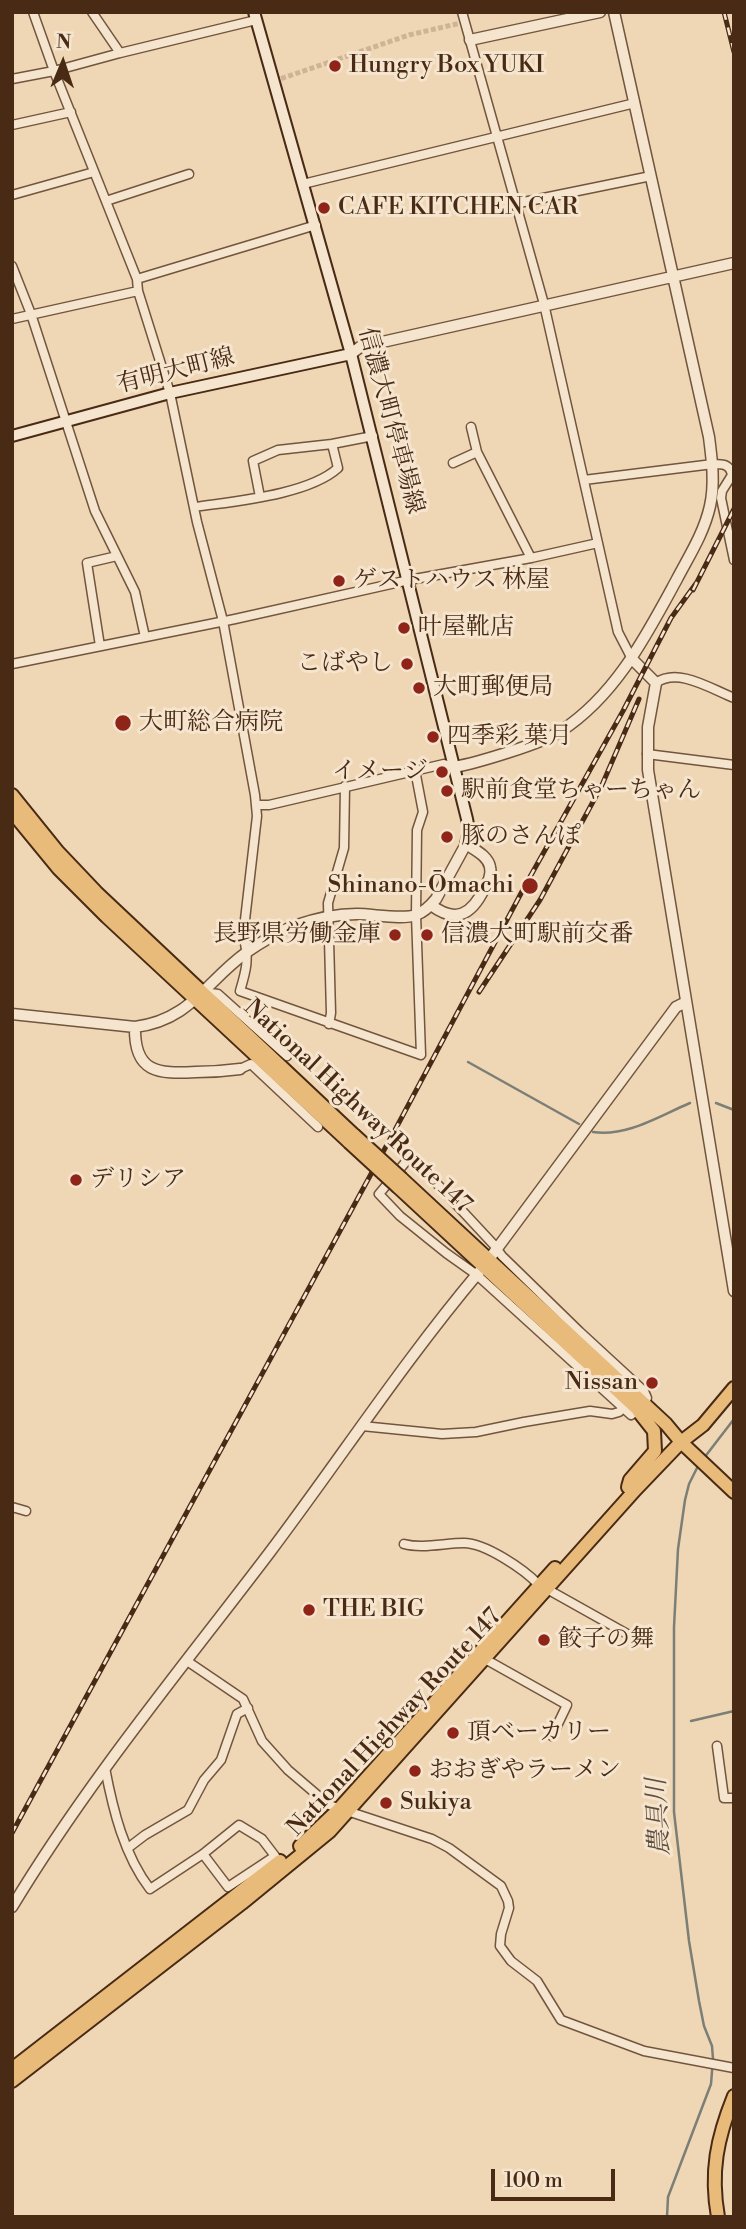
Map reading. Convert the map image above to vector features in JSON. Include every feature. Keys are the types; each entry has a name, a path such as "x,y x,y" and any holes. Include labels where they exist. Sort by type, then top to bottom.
{"main road":[{"name":"信濃大町停車場線","path":"255,16 316,225 373,436 467,819 469,830 466,844"},
{"name":"有明大町線","path":"12,436 170,393 351,354"},
{"name":"National Highway Route 147","path":"12,795 58,852 200,996 641,1407 666,1424 681,1443"},
{"name":"National Highway Route 147","path":"12,812 58,868 107,917 200,996"},
{"path":"734,1388 703,1425 681,1443 734,1492"},
{"path":"628,1488 630,1480 655,1451 654,1431 641,1407"},
{"name":"National Highway Route 147","path":"12,2081 311,1847 658,1455 681,1443"},
{"name":"National Highway Route 147","path":"12,2069 343,1811 485,1658 543,1587 681,1443"},
{"path":"718,2217 715,2159 734,2096"}],"street":[{"path":"33,12 137,279 138,291 170,393 223,621 256,805 243,937 248,951 247,968 240,991 421,1055 416,915 417,830 423,812 415,770"},
{"path":"92,12 120,53"},
{"path":"462,12 544,304 618,632 632,659 656,683"},
{"path":"470,40 600,12"},
{"path":"256,805 269,805 444,764 454,767 542,740 562,730 600,697 632,659 700,536 710,505 713,464 709,437 614,12"},
{"path":"12,79 54,71 255,16"},
{"path":"303,184 635,103"},
{"path":"12,125 71,112"},
{"path":"12,195 94,172"},
{"path":"106,201 189,174"},
{"path":"514,204 652,176"},
{"path":"137,279 316,225"},
{"path":"351,354 360,346 734,263"},
{"path":"12,266 31,314 95,511 135,592 145,636"},
{"path":"12,319 138,291"},
{"path":"471,427 477,452 530,558"},
{"path":"260,497 253,461 278,450 373,436"},
{"path":"195,507 260,497 329,477 338,468 332,444"},
{"path":"453,463 477,452"},
{"path":"584,480 713,464 726,465 731,469 731,480 722,491 721,498 734,560"},
{"path":"12,664 598,543"},
{"path":"100,646 87,563 117,556"},
{"path":"734,698 690,680 670,676 663,678 656,683 648,727 647,754 734,1291"},
{"path":"647,754 734,765"},
{"path":"329,1024 331,1013 328,917 330,893 345,838 345,786"},
{"path":"12,1014 135,1027 153,1025 165,1021 200,996 248,951 294,926 328,917 357,914 416,915 431,905 442,891 466,844 484,857 489,864 490,876 470,910 459,915 441,912 431,905"},
{"path":"200,996 218,994 287,1056"},
{"path":"495,1252 676,1007 686,1002"},
{"path":"135,1027 134,1044 137,1053 151,1068 177,1073 240,1069 251,1064 318,1127"},
{"path":"409,1158 414,1159 495,1252 644,1391 647,1398 641,1407 631,1415 478,1273 446,1253 400,1216 379,1194 409,1158"},
{"path":"12,1907 105,1768 272,1550 415,1354 478,1273"},
{"path":"362,1426 442,1434 476,1432 590,1411 619,1412 624,1407"},
{"path":"12,1507 26,1511"},
{"path":"404,1544 471,1544 505,1559 543,1587 638,1640"},
{"path":"485,1658 567,1704 552,1736"},
{"path":"187,1661 239,1696 248,1708 258,1736 274,1755 319,1796 343,1811 439,1843 500,1886 509,1908 500,1946 519,1969 537,1981 561,2020 644,2050 698,2063 734,2068"},
{"path":"128,1848 188,1810 204,1780 221,1760 237,1714 248,1708"},
{"path":"716,1746 724,1798 734,1798"},
{"path":"105,1768 114,1813 139,1874 150,1889 203,1854 239,1825 262,1839 275,1856 228,1887 203,1854"}],"waterway":[{"path":"468,1062 579,1124"},
{"path":"593,1132 606,1133 630,1128 690,1103"},
{"path":"716,1103 734,1110"},
{"name":"農具川","path":"704,1458 734,1419"},
{"name":"農具川","path":"667,2217 668,2197 711,2084 713,2059 712,2046 704,2026 689,1941 674,1812 674,1627 678,1549 685,1500 698,1466"},
{"path":"691,1721 734,1711"}],"tunnel":[{"path":"274,81 409,35 465,22"}],"railway":[{"path":"724,12 734,52"},
{"path":"693,590 734,509"},
{"path":"12,1833 526,884 623,711 671,618 697,582"},
{"path":"479,992 540,900 602,785 639,699"}],"place":[{"name":"Hungry Box YUKI","path":"335,66"},
{"name":"CAFE KITCHEN CAR","path":"324,208"},
{"name":"ゲストハウス 林屋","path":"339,581"},
{"name":"叶屋靴店","path":"404,628"},
{"name":"こばやし","path":"407,664"},
{"name":"大町郵便局","path":"419,688"},
{"name":"大町総合病院","path":"123,723"},
{"name":"四季彩 葉月","path":"433,737"},
{"name":"イメージ","path":"442,772"},
{"name":"駅前食堂ちゃーちゃん","path":"447,791"},
{"name":"豚のさんぽ","path":"447,837"},
{"name":"Shinano-Ōmachi","path":"530,886"},
{"name":"長野県労働金庫","path":"395,935"},
{"name":"信濃大町駅前交番","path":"427,935"},
{"name":"デリシア","path":"76,1180"},
{"name":"Nissan","path":"652,1383"},
{"name":"THE BIG","path":"309,1610"},
{"name":"餃子の舞","path":"544,1640"},
{"name":"頂ベーカリー","path":"453,1733"},
{"name":"おおぎやラーメン","path":"415,1771"},
{"name":"Sukiya","path":"386,1803"}]}
